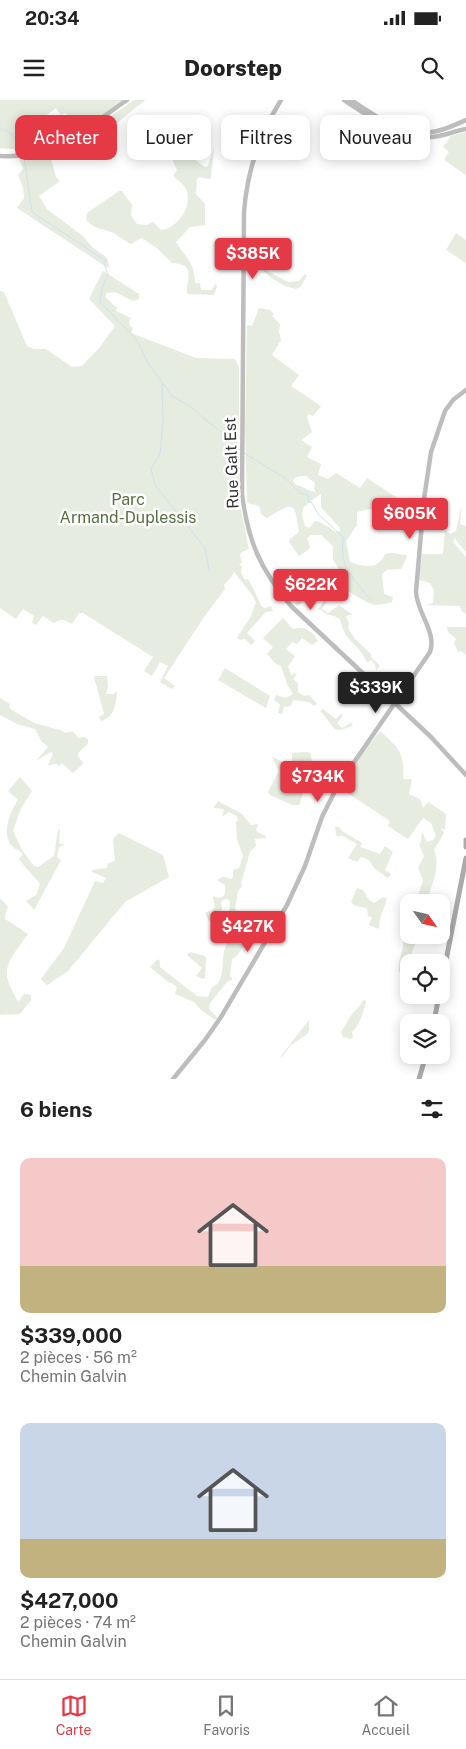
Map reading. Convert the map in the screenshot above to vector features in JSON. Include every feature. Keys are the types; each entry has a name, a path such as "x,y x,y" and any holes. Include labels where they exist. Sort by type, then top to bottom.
{"main road":[{"path":"466,840 466,847"},
{"path":"447,954 466,858"},
{"path":"419,1079 423,1064"}],"street":[{"path":"0,156 30,155 54,148 75,136 127,100"},
{"name":"Rue Galt Est","path":"281,100 265,127 256,152 248,181 244,207 242,485 246,524 260,562 284,597 311,625 432,737 466,775"},
{"path":"344,100 384,126 414,136 433,137 466,129"},
{"path":"351,100 393,126 416,132 436,132 466,120"},
{"path":"173,1079 210,1033 293,893 325,810 336,789 432,647 431,636 419,609 416,592 428,466 442,416 453,400 466,390"}],"green space":[{"path":"0,100 124,100 103,115 68,115 66,113 61,115 56,108 46,115 15,115 15,149 0,148"},
{"path":"134,100 146,100 117,123 117,115 113,115"},
{"path":"466,132 466,175 444,160 449,152 443,147 451,136"},
{"path":"214,147 210,179 199,177 197,179 196,194 205,204 205,225 190,227 176,242 191,265 195,276 195,283 200,283 201,290 212,290 215,284 217,286 214,295 187,294 188,273 185,266 172,263 158,249 141,238 131,244 86,220 87,213 119,191 122,191 132,205 131,216 137,224 147,225 153,222 161,230 173,225 182,216 188,197 185,187 173,176 177,170 173,160 195,160 205,167 208,166"},
{"path":"19,160 51,160 56,177 60,181 39,196 47,209 84,237 92,247 106,257 109,265 108,268 17,208 24,198 23,187 18,175 23,169"},
{"path":"456,233 466,240 466,263 446,250"},
{"path":"256,265 288,282 299,281 305,274 307,276 300,287 296,289 285,286 273,279"},
{"name":"Parc Armand-Duplessis","path":"103,271 139,294 139,299 133,301 115,292 107,293 105,297 117,308 116,311 131,318 129,322 133,328 131,333 196,358 235,359 239,367 240,505 249,549 240,555 242,562 239,565 242,566 241,573 245,580 247,579 250,582 262,607 271,606 273,611 266,612 247,633 255,641 251,645 245,639 240,640 237,638 251,616 256,602 234,572 224,585 225,589 164,678 175,686 172,689 160,682 168,666 160,662 152,676 144,671 153,657 83,613 79,613 72,624 63,620 54,623 43,616 36,625 32,623 34,616 23,609 16,619 0,608 0,291 4,292 27,346 34,349 46,349 72,367 82,366 100,347 115,326 89,299"},
{"path":"259,308 270,310 274,314 272,316 280,324 281,340 272,355 299,375 291,386 321,406 313,416 309,414 307,417 312,432 301,440 312,447 307,457 321,464 318,475 328,479 336,473 360,488 367,478 420,513 418,530 414,530 403,518 390,511 373,509 357,512 357,525 346,541 350,562 360,565 375,565 379,563 385,554 406,555 407,557 401,569 387,570 382,574 384,594 393,597 392,602 382,605 371,604 338,584 343,575 333,560 333,546 321,535 311,535 307,538 310,547 299,556 289,542 299,532 294,509 287,507 267,518 261,514 259,506 247,503 245,429 247,325 252,326","holes":["306,476 315,483 314,489 316,492 296,485 293,481 294,478","320,494 321,507 340,528 340,531 336,532 315,521 309,528 305,526 302,515 303,508"]},
{"path":"462,507 460,524 466,526 466,552 455,537 453,542 466,557 466,614 461,610 460,606 426,605 433,603 434,590 430,583 419,580 422,554 443,554 445,530 450,534 456,531"},
{"path":"312,580 327,595 327,601 322,609 328,613 339,605 353,615 346,617 349,623 348,628 355,639 371,654 371,657 380,666 376,670 375,664 371,660 366,661 345,633 341,621 325,614 320,609 317,610 325,600 318,593 312,592 299,605 296,605 295,603 303,592 294,583 308,592 313,588"},
{"path":"283,618 293,629 301,628 308,630 318,641 312,645 302,638 297,644 292,642 286,649 295,656 288,666 291,675 297,674 293,679 298,683 298,692 304,696 309,695 317,704 314,706 309,702 293,700 291,706 284,707 282,714 278,713 280,704 274,700 276,695 285,698 293,694 287,684 281,666 275,663 267,654 273,647 263,638"},
{"path":"447,627 466,627 466,655 461,651 458,652 454,643 456,639 448,632"},
{"path":"225,668 270,696 266,708 218,680"},
{"path":"95,676 107,676 108,686 106,694 114,694 117,691 112,713 101,721 99,717 104,714"},
{"path":"0,698 10,704 9,707 12,710 34,723 65,733 73,731 78,738 84,737 88,739 88,744 78,753 78,757 83,764 73,773 62,763 59,766 57,764 48,765 53,754 51,752 36,761 48,747 42,742 35,729 17,724 0,715"},
{"path":"323,709 336,719 342,713 342,717 337,723 342,728 351,723 353,725 336,730 320,711"},
{"path":"380,731 399,751 403,762 403,779 412,779 409,794 420,799 423,808 428,802 446,814 445,830 441,828 444,833 434,850 436,872 429,894 419,894 423,880 418,868 424,856 419,844 422,832 427,842 433,840 436,836 431,823 423,818 408,839 388,826 390,821 340,788 364,751"},
{"path":"308,752 311,754 312,765 299,770 296,775 298,781 297,791 303,794 299,805 292,805 270,795 268,792 279,771 272,757 292,767 292,753"},
{"path":"20,777 32,791 21,808 13,831 22,850 34,866 38,867 54,856 58,830 60,829 59,843 65,845 59,847 57,857 61,860 34,910 26,901 36,895 40,884 19,859 22,853 12,846 7,835 8,823 18,800 8,791"},
{"path":"218,801 242,814 251,825 257,824 257,832 266,836 266,838 255,839 256,846 250,852 241,883 242,886 238,891 235,909 239,914 229,916 230,901 225,899 221,902 220,918 209,921 205,913 213,910 215,907 213,897 222,897 225,894 225,885 217,880 222,877 232,879 233,870 239,868 243,856 237,839 237,816 229,812 222,817 224,809 214,808"},
{"path":"335,827 339,827 342,831 362,843 360,847 380,854 385,846 393,852 385,870 391,874 388,878 374,868 369,860 361,857 357,862 348,858 357,844 341,835 339,837 336,835"},
{"path":"119,833 163,855 169,877 125,902 68,971 47,985 41,979 64,948 95,881 103,883 106,878 92,872 92,870 107,868 108,863 115,861 113,839"},
{"path":"357,888 363,890 369,900 374,903 383,897 387,899 380,918 379,929 369,925 372,917 368,916 367,908 355,906 351,902"},
{"path":"0,898 8,907 5,919 28,934 11,958 7,969 10,987 17,1000 19,1001 24,994 31,995 31,1000 20,1014 0,1015"},
{"path":"239,935 250,937 251,939 232,959 230,976 232,980 227,982 210,1003 209,1009 218,1018 215,1020 201,1010 194,1002 175,994 177,987 150,967 158,959 160,967 197,996 208,997 212,987 217,984 222,974 227,944 225,938"},
{"path":"403,944 415,944 412,954 401,954"},
{"path":"190,952 205,956 205,978 196,976 202,968 187,955"},
{"path":"364,1000 366,1001 364,1009 355,1030 352,1032 353,1037 350,1039 343,1037 341,1032 352,1014"},
{"path":"309,1020 307,1034 291,1045 281,1058 281,1056"}],"waterway":[{"path":"0,128 15,138"},
{"path":"24,160 32,212 106,261 104,264 108,274 102,288 100,302 136,339 148,363 172,396 194,409 241,451"},
{"path":"162,384 163,422 160,454 151,469 155,485 205,548 209,570"},
{"path":"244,453 285,478 300,493 308,495 309,502 312,503 318,514 343,537 344,561 350,574 373,602"}]}
